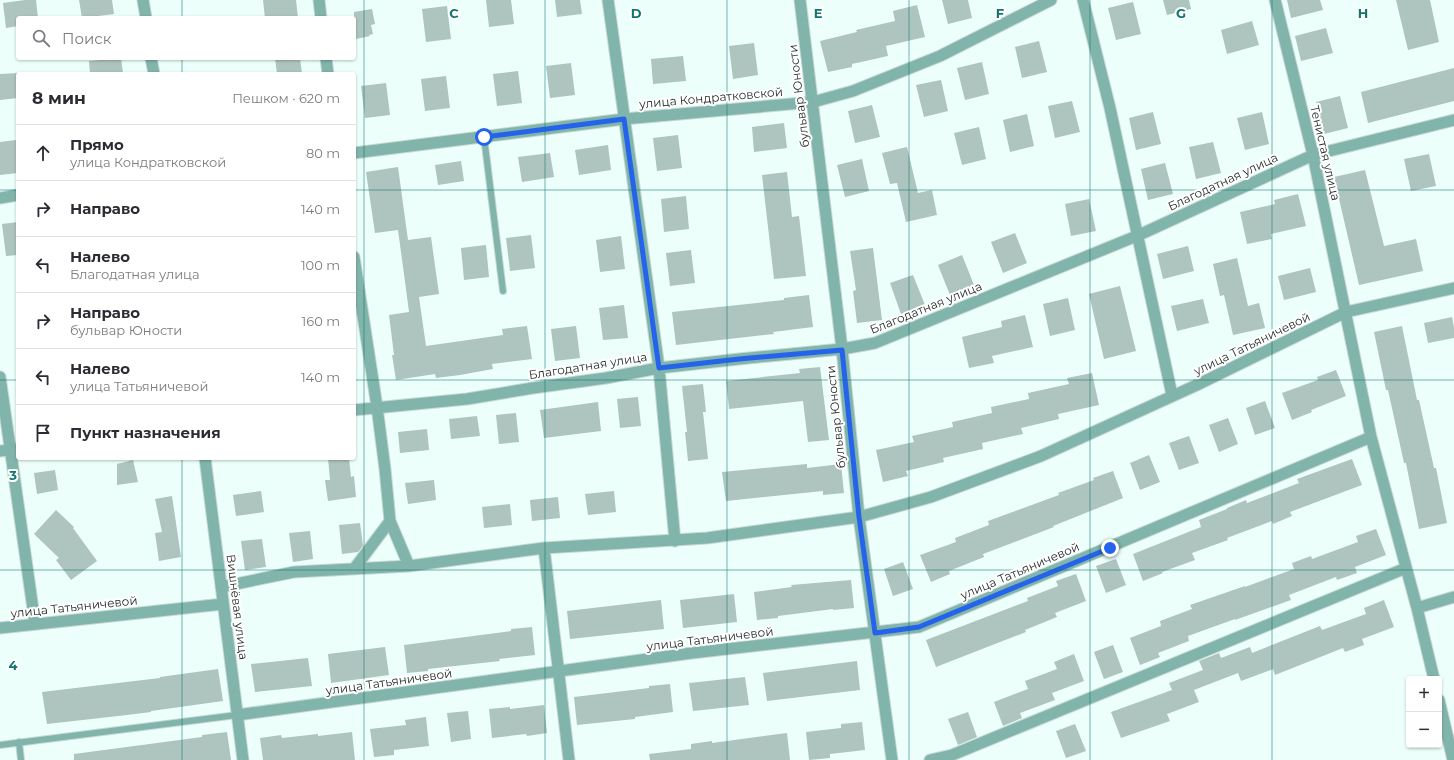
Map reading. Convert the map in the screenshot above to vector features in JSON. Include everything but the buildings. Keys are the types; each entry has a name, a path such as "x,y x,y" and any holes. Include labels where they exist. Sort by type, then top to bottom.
{"street":[{"path":"143,0 146,16"},
{"path":"319,0 321,16"},
{"path":"608,0 659,368 675,541"},
{"name":"бульвар Юности","path":"800,0 842,350 859,517 892,760"},
{"name":"улица Кондратковской","path":"356,153 624,119 813,102 853,91 940,56 1051,0"},
{"path":"1083,0 1110,108 1139,236 1172,395"},
{"name":"Тенистая улица","path":"1275,0 1313,155 1371,437 1417,608 1433,676"},
{"path":"152,60 154,72"},
{"path":"326,60 328,72"},
{"name":"Благодатная улица","path":"356,410 467,399 606,378 659,368 842,350 875,343 1139,236 1313,155 1454,120"},
{"path":"0,198 16,195"},
{"path":"356,270 377,407 390,521 409,566"},
{"name":"улица Татьяничевой","path":"221,587 294,572 409,566 544,548 675,541 744,534 859,517 931,497 1041,456 1346,312 1454,288"},
{"path":"0,377 35,623"},
{"name":"улица Татьяничевой","path":"237,715 692,653 919,627 1371,437"},
{"name":"Вишнёвая улица","path":"205,460 243,760"},
{"path":"354,569 390,521"},
{"path":"544,548 569,760"},
{"path":"930,760 952,755 1406,568"},
{"path":"1417,608 1454,597"},
{"name":"улица Татьяничевой","path":"0,628 35,623 223,604"},
{"path":"1442,712 1453,760"}],"lane":[{"path":"484,137 503,292"},
{"name":"улица Татьяничевой","path":"0,745 237,715"},
{"path":"19,742 21,760"}],"route":[{"path":"484,137 624,119 659,368 842,350 859,517 875,633 919,627 1110,548"}]}
